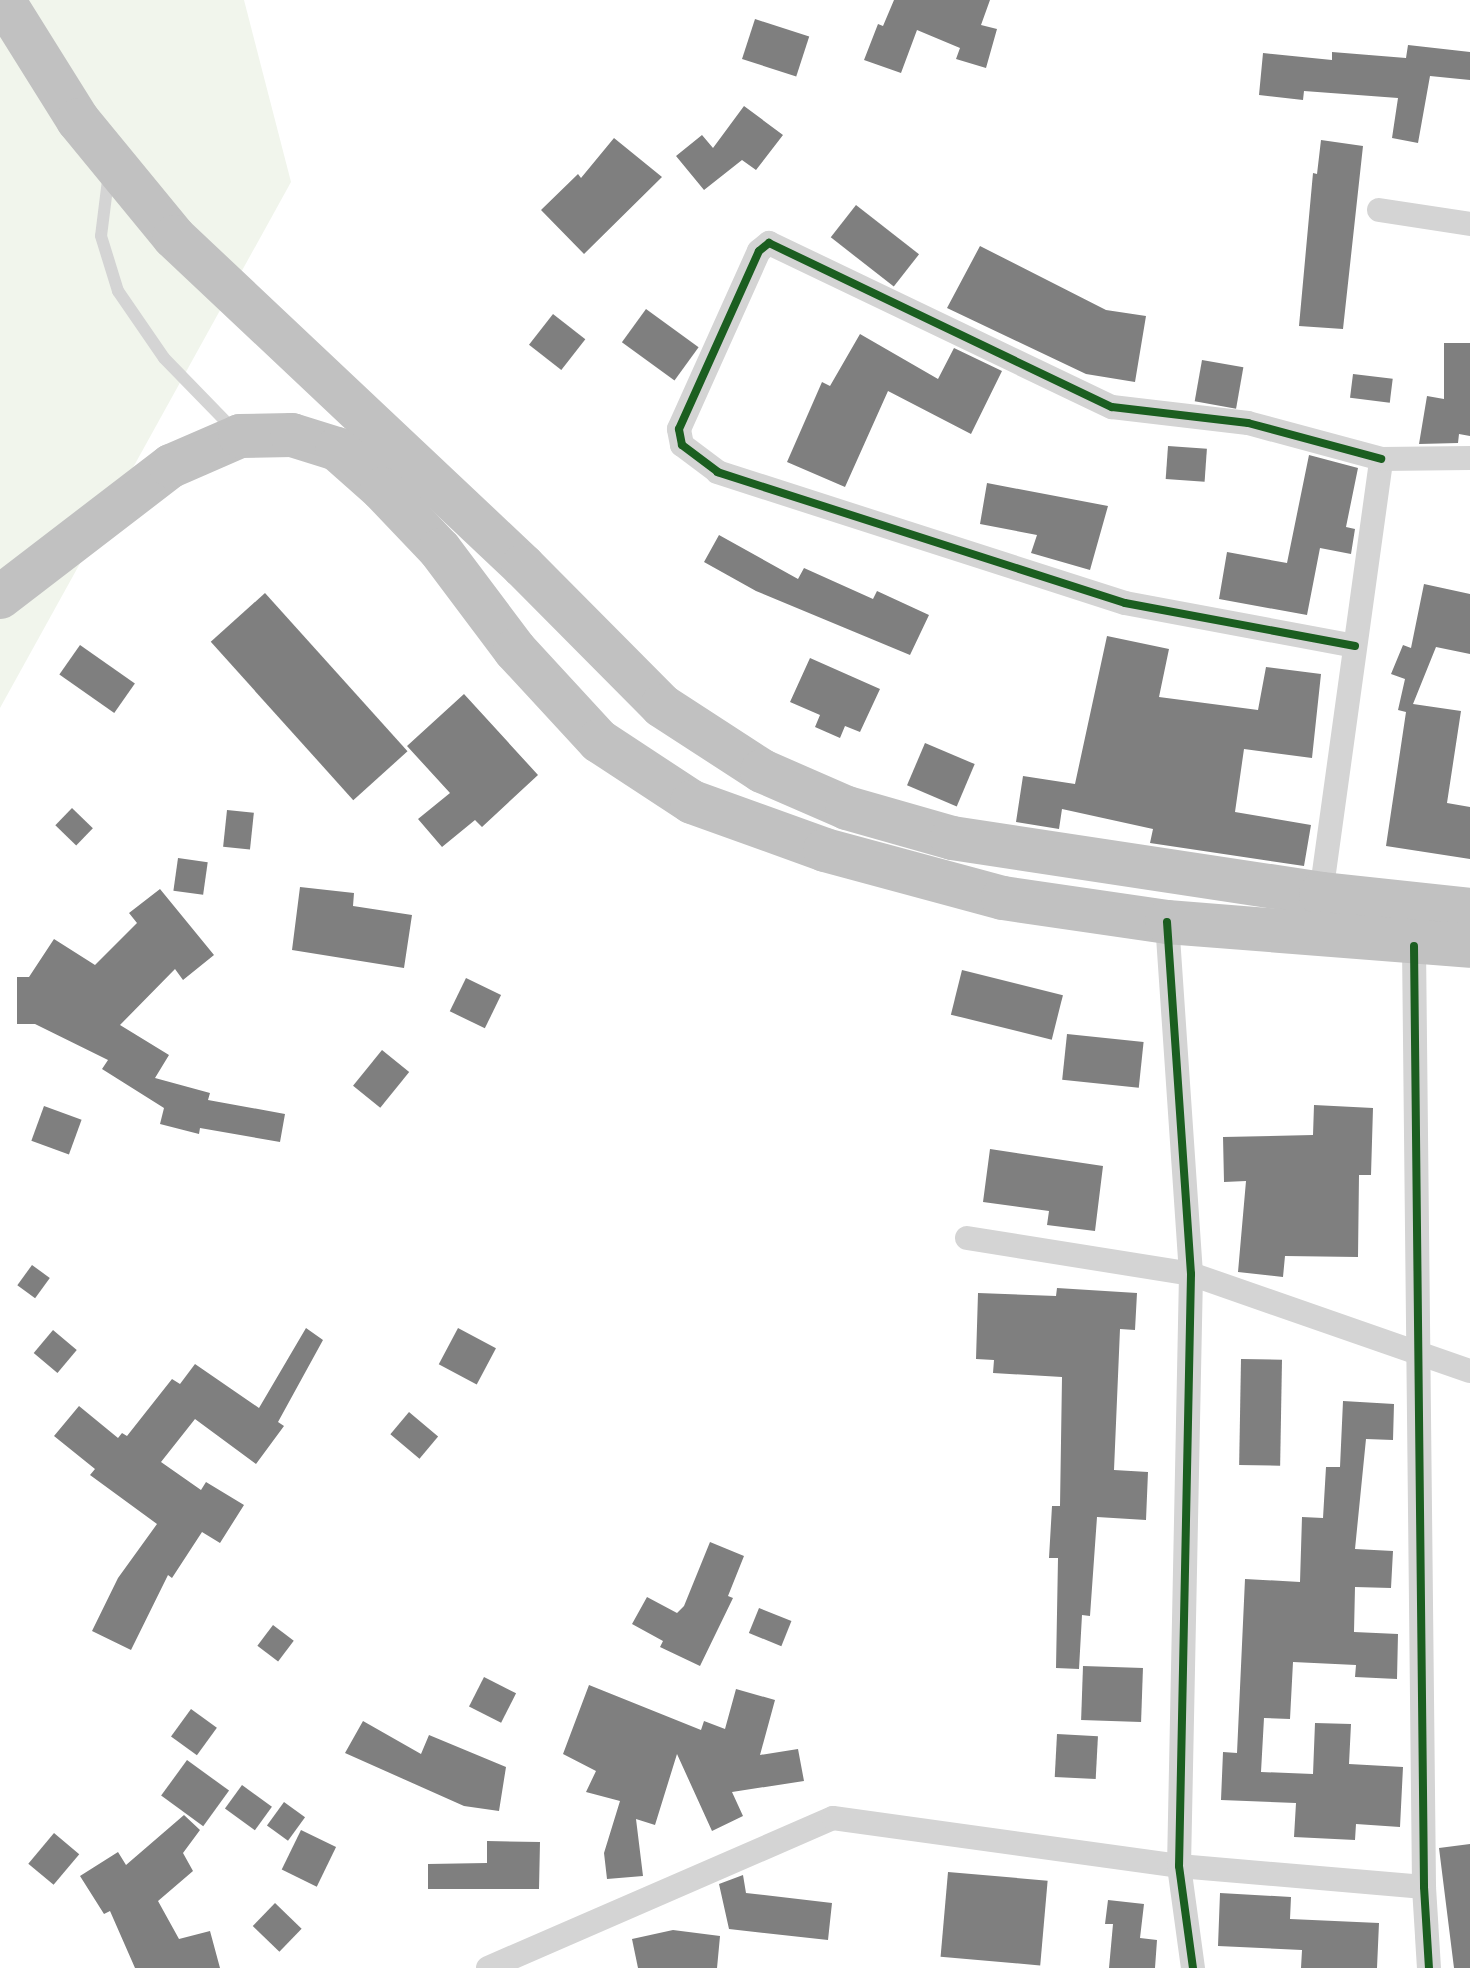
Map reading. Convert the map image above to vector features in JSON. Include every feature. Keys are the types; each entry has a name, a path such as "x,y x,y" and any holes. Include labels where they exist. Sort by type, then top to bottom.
{"highway":[{"path":"3,0 78,120 174,237 523,566 662,706 762,771 847,808 952,838 1321,894 1470,910"},
{"path":"0,597 171,466 240,436 292,435 337,449 440,550 515,650 599,741 692,802 825,850 1003,898 1167,922 1414,946 1470,946"}],"street":[{"path":"1379,210 1470,224"},
{"path":"1355,646 1125,603 718,472 682,445 679,429 759,251 769,243 1112,407 1248,423 1381,459 1470,458"},
{"path":"1321,894 1381,459"},
{"path":"1167,922 1191,1274 1179,1866 1193,1968"},
{"path":"1414,946 1422,1358 1424,1887 1429,1968"},
{"path":"967,1238 1191,1274 1422,1358 1470,1371"},
{"path":"488,1968 833,1818 1179,1866 1424,1887"}],"lane":[{"path":"111,160 101,236 118,291 164,358 240,436"}],"shaded area":[{"path":"0,0 244,0 291,182 0,708"}],"building":[{"path":"894,0 990,0 981,25 997,29 986,68 956,59 960,48 917,30 901,73 864,60 878,24 883,26"},
{"path":"755,19 809,37 796,77 742,59"},
{"path":"1408,45 1470,52 1470,80 1430,76 1418,143 1392,138 1398,98 1304,91 1303,100 1259,95 1263,53 1332,60 1332,52 1406,58"},
{"path":"744,106 783,135 756,170 742,160 704,190 676,156 702,135 713,148"},
{"path":"614,138 662,177 584,254 541,210 578,174 581,178"},
{"path":"1321,140 1363,146 1343,329 1299,326 1313,173 1317,174"},
{"path":"856,205 919,254 894,287 831,237"},
{"path":"980,246 1106,310 1146,316 1135,382 1086,374 947,308"},
{"path":"646,309 699,347 674,380 622,342"},
{"path":"553,314 585,339 561,370 529,345"},
{"path":"860,334 938,379 954,348 1002,371 971,434 888,391 845,487 787,462 822,382 830,386"},
{"path":"1444,343 1470,343 1470,436 1459,434 1458,443 1419,444 1427,396 1444,399"},
{"path":"1202,360 1243,367 1236,409 1195,401"},
{"path":"1353,374 1393,379 1390,403 1350,398"},
{"path":"1168,446 1207,449 1205,482 1166,479"},
{"path":"1309,455 1358,468 1346,527 1355,529 1351,554 1320,548 1307,615 1219,599 1227,552 1287,563"},
{"path":"987,483 1108,506 1090,570 1031,553 1037,535 980,524"},
{"path":"719,535 798,579 804,568 873,599 877,591 929,615 910,655 756,591 704,562"},
{"path":"1424,584 1470,594 1470,654 1436,647 1413,704 1461,711 1447,803 1470,807 1470,859 1386,846 1406,712 1398,710 1405,679 1391,674 1403,645 1411,648"},
{"path":"265,593 408,751 353,800 211,642"},
{"path":"1107,636 1169,649 1159,697 1258,710 1266,667 1321,674 1312,758 1244,749 1235,812 1311,825 1304,866 1150,843 1153,829 1062,809 1059,829 1016,822 1023,776 1075,784"},
{"path":"80,645 135,683 114,713 59,674"},
{"path":"810,658 880,689 860,732 845,726 840,738 815,727 820,715 790,702"},
{"path":"464,694 538,775 482,827 475,820 442,847 418,819 450,793 407,746"},
{"path":"925,743 975,764 957,806 907,785"},
{"path":"72,808 93,828 76,845 55,825"},
{"path":"227,810 254,813 250,850 223,847"},
{"path":"178,858 208,862 203,895 173,891"},
{"path":"300,887 354,893 353,906 412,915 404,968 292,950"},
{"path":"160,889 214,955 183,980 175,969 120,1025 169,1055 155,1078 210,1093 208,1100 285,1114 280,1142 200,1128 199,1134 160,1124 164,1108 102,1069 108,1060 35,1024 17,1024 17,977 29,977 54,939 95,965 137,923 129,913"},
{"path":"962,970 1063,995 1052,1040 951,1015"},
{"path":"466,978 501,995 485,1028 450,1011"},
{"path":"1067,1034 1144,1042 1139,1088 1062,1080"},
{"path":"382,1050 409,1072 380,1108 353,1086"},
{"path":"1314,1105 1373,1108 1371,1175 1359,1175 1358,1257 1285,1256 1283,1277 1238,1272 1246,1181 1224,1182 1223,1137 1313,1135"},
{"path":"44,1106 82,1120 69,1154 31,1141"},
{"path":"990,1149 1103,1166 1095,1231 1047,1225 1049,1211 983,1202"},
{"path":"32,1265 50,1278 35,1298 17,1285"},
{"path":"1057,1288 1137,1293 1135,1330 1120,1329 1114,1470 1148,1472 1146,1520 1097,1517 1090,1616 1082,1615 1079,1669 1056,1668 1058,1558 1049,1558 1052,1506 1060,1506 1062,1377 993,1373 994,1360 976,1359 978,1293 1056,1296"},
{"path":"306,1328 323,1340 278,1422 284,1426 256,1464 195,1419 161,1462 201,1490 206,1482 244,1505 220,1543 202,1532 172,1578 168,1575 131,1650 92,1631 118,1578 157,1524 90,1475 95,1469 54,1436 79,1406 118,1438 122,1433 127,1436 172,1379 180,1384 195,1364 259,1408"},
{"path":"458,1328 496,1348 477,1384 439,1364"},
{"path":"53,1330 77,1350 57,1373 34,1353"},
{"path":"1241,1359 1282,1360 1280,1466 1239,1465"},
{"path":"1343,1401 1394,1404 1393,1440 1366,1439 1355,1549 1393,1551 1391,1588 1355,1587 1354,1632 1398,1634 1397,1679 1355,1677 1356,1665 1293,1662 1290,1719 1264,1718 1261,1772 1313,1774 1315,1723 1351,1724 1349,1764 1403,1767 1400,1827 1356,1824 1355,1840 1294,1837 1296,1803 1221,1800 1223,1752 1237,1753 1245,1579 1300,1582 1302,1517 1323,1518 1326,1467 1340,1467"},
{"path":"409,1412 438,1436 419,1459 390,1434"},
{"path":"710,1542 744,1556 728,1596 733,1598 700,1666 660,1647 663,1641 632,1624 647,1597 677,1613 684,1606"},
{"path":"759,1608 791,1621 781,1646 749,1633"},
{"path":"273,1625 294,1641 278,1661 257,1646"},
{"path":"1083,1666 1143,1668 1141,1722 1081,1720"},
{"path":"484,1677 516,1693 501,1723 469,1706"},
{"path":"589,1685 701,1730 704,1721 725,1729 736,1689 775,1700 760,1755 798,1749 804,1781 732,1792 743,1816 712,1831 677,1754 655,1825 636,1819 643,1876 607,1879 604,1853 620,1801 586,1792 596,1771 563,1754"},
{"path":"191,1709 217,1728 197,1755 171,1737"},
{"path":"363,1721 421,1754 429,1735 506,1767 499,1811 464,1806 345,1753"},
{"path":"1057,1734 1098,1736 1096,1779 1055,1777"},
{"path":"187,1760 229,1791 203,1826 161,1796"},
{"path":"242,1785 272,1807 255,1830 225,1808"},
{"path":"284,1802 305,1817 288,1841 267,1825"},
{"path":"184,1815 200,1830 183,1853 193,1871 158,1901 179,1939 210,1931 220,1968 135,1968 110,1911 104,1914 80,1876 118,1852 126,1865"},
{"path":"301,1830 336,1847 317,1887 282,1870"},
{"path":"54,1833 79,1854 54,1885 28,1864"},
{"path":"487,1841 540,1842 539,1889 428,1889 428,1864 487,1863"},
{"path":"1470,1844 1470,1968 1454,1968 1439,1848"},
{"path":"948,1872 1048,1881 1040,1965 941,1957"},
{"path":"743,1875 746,1893 832,1903 828,1940 729,1929 719,1884"},
{"path":"1220,1893 1291,1897 1290,1919 1379,1923 1377,1968 1301,1968 1302,1950 1218,1946"},
{"path":"1108,1900 1144,1904 1140,1938 1157,1940 1155,1968 1109,1968 1113,1924 1105,1924"},
{"path":"275,1903 302,1929 279,1952 253,1926"},
{"path":"673,1930 720,1936 717,1968 638,1968 632,1939"}],"cycle path":[{"path":"1355,646 1125,603 718,472 682,445 679,429 759,251 769,243 1112,407 1248,423 1381,459"},
{"path":"1167,922 1191,1274 1179,1866 1193,1968"},
{"path":"1414,946 1424,1887 1429,1968"}]}
